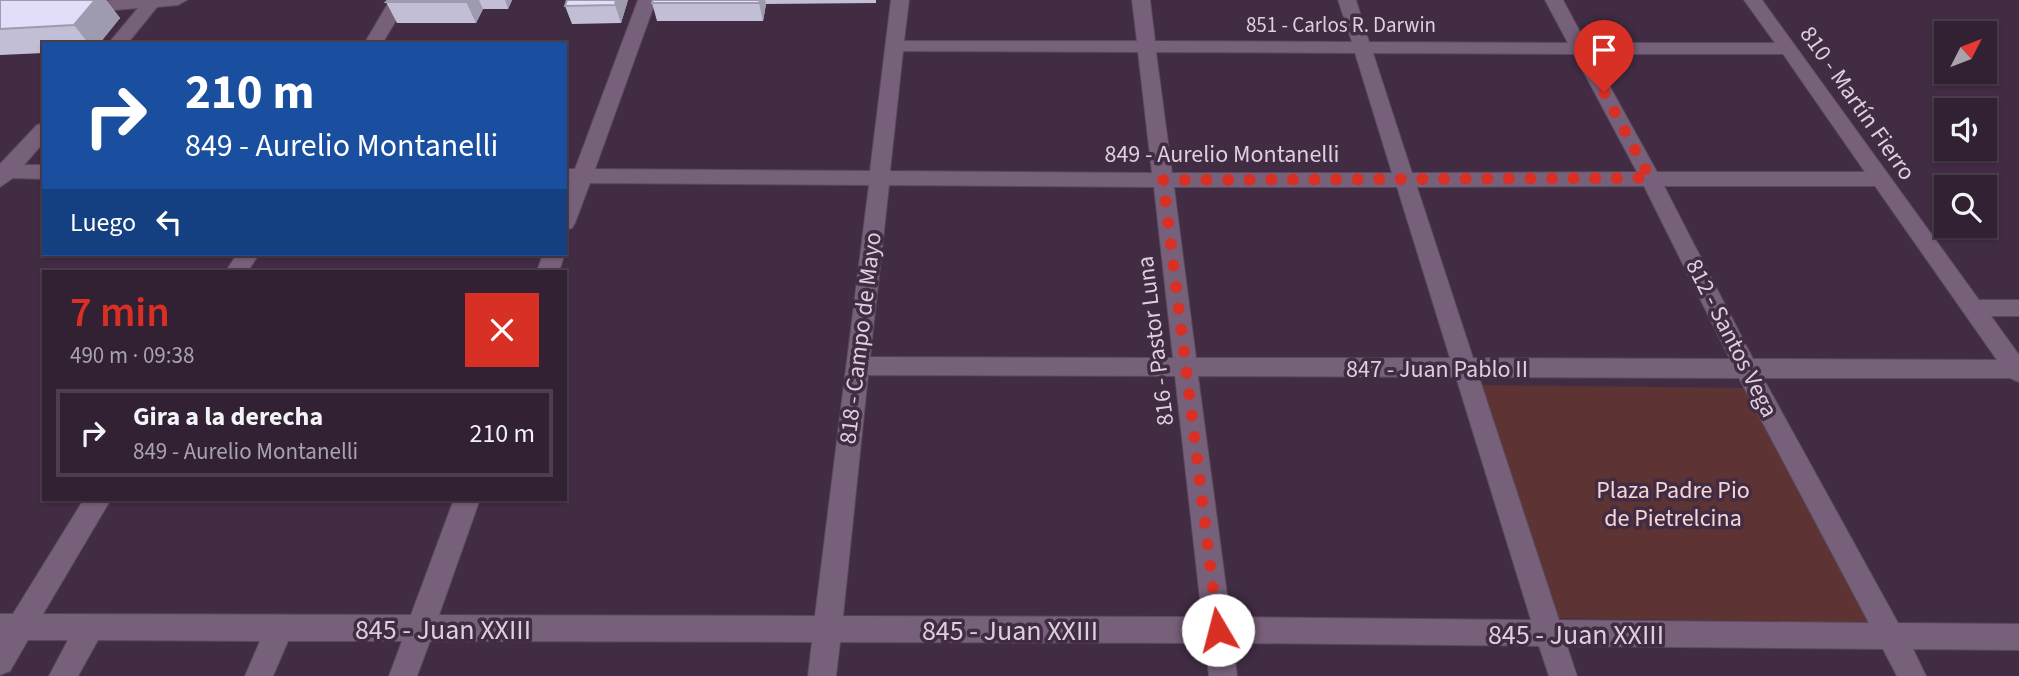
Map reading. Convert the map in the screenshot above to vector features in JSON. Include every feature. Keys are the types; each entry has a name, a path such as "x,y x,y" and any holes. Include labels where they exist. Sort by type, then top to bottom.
{"street":[{"path":"55,10 177,0"},
{"path":"374,42 399,0"},
{"path":"567,213 574,176 648,0"},
{"name":"818 - Campo de Mayo","path":"822,676 900,0"},
{"name":"816 - Pastor Luna","path":"1140,0 1148,47 1223,676"},
{"path":"1348,0 1563,676"},
{"name":"812 - Santos Vega","path":"1554,0 1650,178 1747,370 1912,676"},
{"name":"810 - Martín Fierro","path":"1753,0 2018,371"},
{"path":"119,42 153,1"},
{"name":"851 - Carlos R. Darwin","path":"895,46 1788,49"},
{"path":"3,174 42,131"},
{"path":"3,174 42,172"},
{"name":"849 - Aurelio Montanelli","path":"574,176 1163,180 1879,179"},
{"path":"1973,307 2019,308"},
{"name":"847 - Juan Pablo II","path":"857,366 2018,371"},
{"path":"0,660 10,627 97,501"},
{"path":"403,676 466,501"},
{"name":"845 - Juan XXIII","path":"10,627 279,630 1218,630 1549,635 2019,637"},
{"path":"63,676 89,629"},
{"path":"259,676 279,630"}],"green space":[{"name":"Plaza Padre Pio de Pietrelcina","path":"1476,385 1751,388 1870,623 1551,618"}],"building":[{"path":"0,0 95,0 74,25 0,29"},
{"path":"388,0 467,0 386,2"},
{"path":"567,0 616,0 615,5 565,6"},
{"path":"653,0 760,0 759,3 652,3"}],"route":[{"path":"1218,630 1163,180 1650,178 1604,92"}]}
